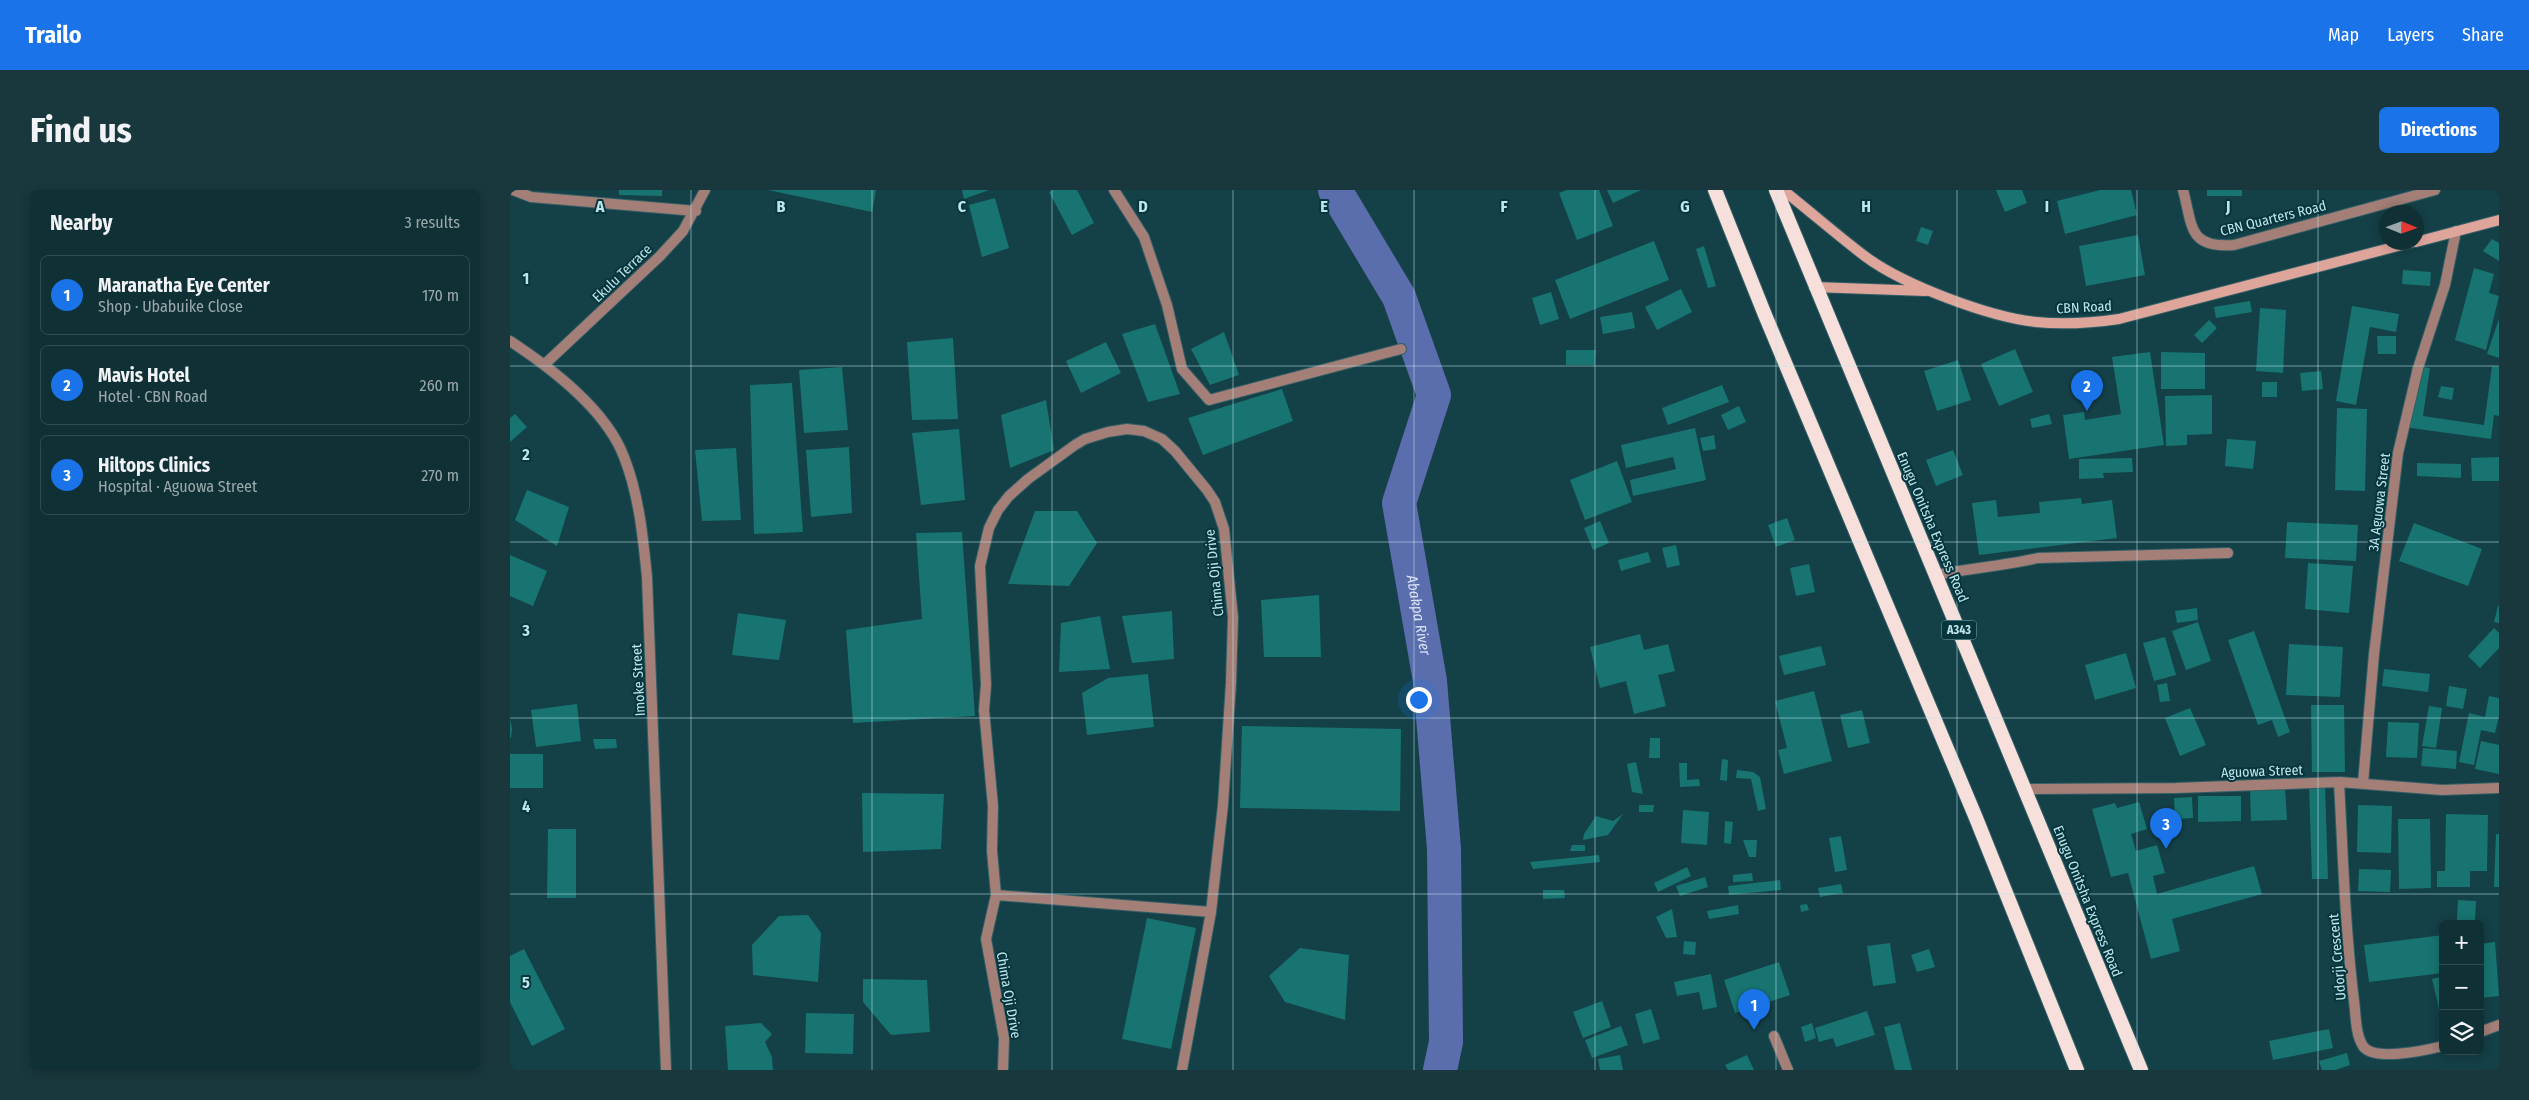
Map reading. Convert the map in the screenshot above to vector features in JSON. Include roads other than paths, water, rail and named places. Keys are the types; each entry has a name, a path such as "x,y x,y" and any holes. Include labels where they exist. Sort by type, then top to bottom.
{"highway":[{"path":"1715,190 1765,315 1972,809 2077,1070"},
{"name":"Enugu Onitsha Express Road","path":"1776,190 1814,287 1937,576 2141,1070"}],"main road":[{"name":"CBN Road","path":"1783,190 1867,258 1929,292 2034,322 2080,324 2119,319 2384,250"},
{"name":"CBN Road","path":"2424,240 2499,220"},
{"path":"1814,287 1929,292"}],"street":[{"path":"513,190 531,197 696,211"},
{"name":"Ekulu Terrace","path":"545,364 635,281 683,230 696,211 705,190"},
{"path":"1114,190 1144,237 1167,305 1182,369 1209,400 1401,349"},
{"name":"CBN Quarters Road","path":"2183,190 2195,235 2204,243 2217,246 2234,245 2435,190"},
{"name":"3A Aguowa Street","path":"2363,783 2374,654 2398,453 2418,368 2445,286 2456,231"},
{"name":"Imoke Street","path":"510,341 545,364 588,404 610,430 624,455 633,483 640,516 647,577 666,1070"},
{"name":"Chima Oji Drive","path":"1003,1070 1004,1038 986,938 996,895 992,851 993,806 984,710 986,685 980,566 989,528 998,510 1028,479 1085,439 1127,429 1153,433 1175,451 1215,502 1224,529 1233,617 1224,805 1211,912 1182,1070"},
{"path":"1937,576 1978,566 2008,565 2038,558 2228,553"},
{"name":"Aguowa Street","path":"2025,789 2176,788 2339,782 2442,790 2499,788"},
{"name":"Udorji Crescent","path":"2339,782 2352,979 2358,1032 2363,1046 2370,1052 2383,1054 2428,1050 2439,1047"},
{"path":"996,895 1211,912"},
{"path":"2484,1031 2499,1025"},
{"path":"1774,1036 1788,1070"}],"waterway":[{"name":"Abakpa River","path":"1335,190 1399,297 1434,395 1399,503 1430,681 1444,849 1446,1042 1440,1070"}],"place":[{"name":"Mavis Hotel","path":"2087,411"},
{"name":"Hiltops Clinics","path":"2166,849"},
{"name":"Maranatha Eye Center","path":"1754,1030"}]}
